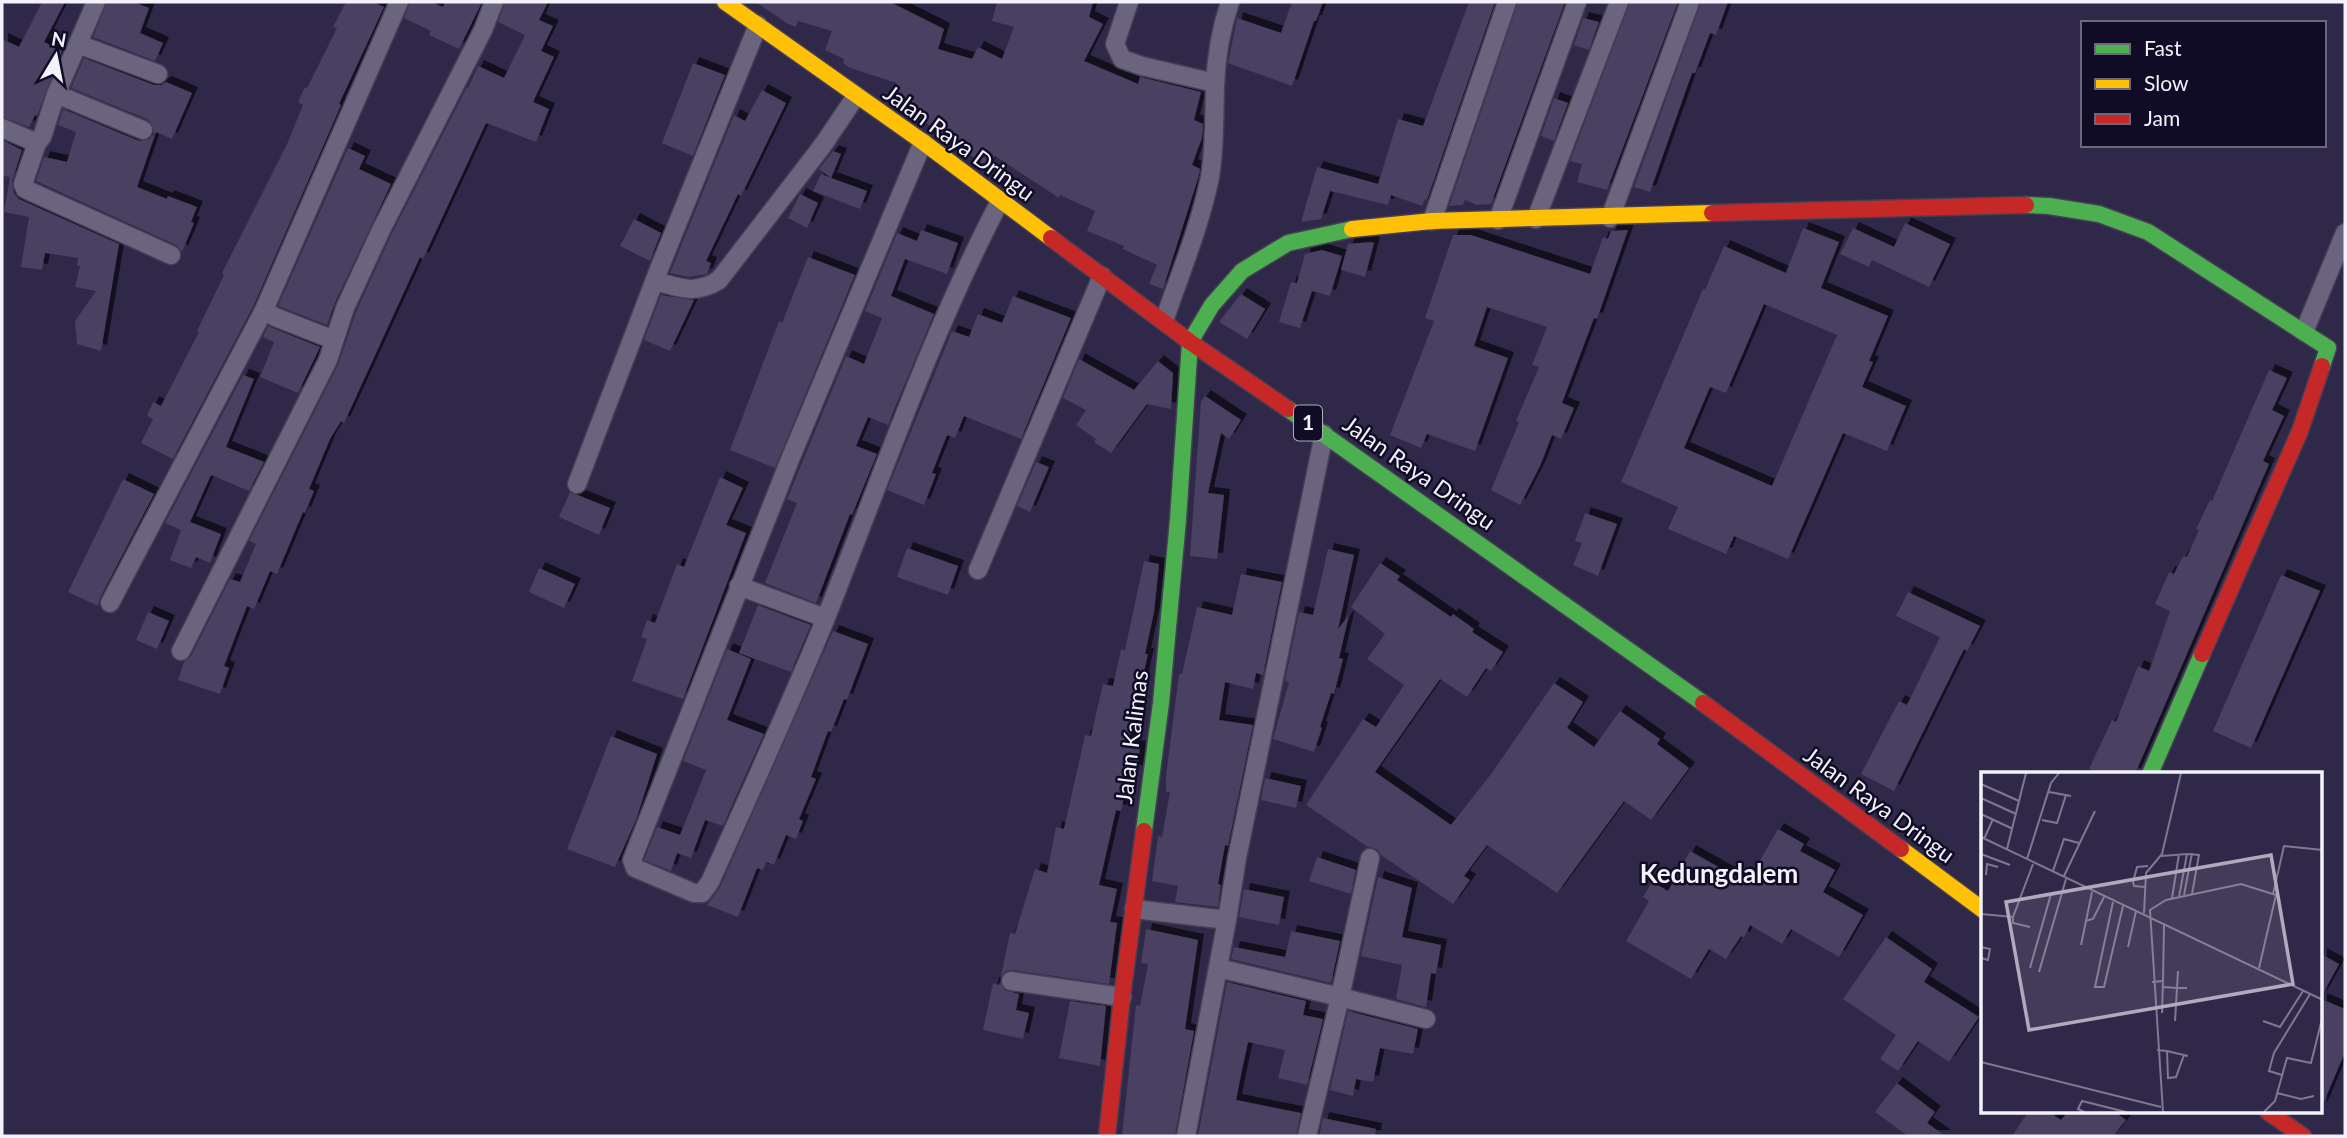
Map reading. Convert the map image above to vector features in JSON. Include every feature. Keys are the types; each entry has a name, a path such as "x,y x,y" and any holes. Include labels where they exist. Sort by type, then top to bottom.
{"main road":[{"name":"Jalan Raya Dringu","path":"725,2 923,142 1191,342 1324,433 1716,712 1981,909"},
{"path":"1191,342 1212,305 1235,279 1263,257 1288,243 1339,230 1432,221 2005,205 2049,206 2099,214 2148,232 2328,348 2300,431 2151,772"},
{"name":"Jalan Kalimas","path":"1107,1136 1122,997 1161,703 1191,342"},
{"path":"2271,1114 2303,1136"}],"street":[{"path":"96,2 42,137 37,143 23,184 25,190 171,255"},
{"path":"110,603 264,310 399,2"},
{"path":"181,651 328,360 345,308 381,230 483,30 494,2"},
{"path":"1129,2 1115,44 1122,58 1142,66 1215,83"},
{"path":"1164,321 1200,217 1210,177 1219,48 1230,2"},
{"path":"1432,221 1507,2"},
{"path":"1498,220 1577,2"},
{"path":"1536,219 1619,2"},
{"path":"1610,218 1690,2"},
{"path":"577,484 654,281 758,25"},
{"path":"78,44 158,75"},
{"path":"57,94 143,130"},
{"path":"654,281 694,290 706,288 719,279 823,145 856,96"},
{"path":"2,128 37,143"},
{"path":"923,142 739,586 632,859 635,868 694,893 702,893 710,882 825,618 896,432 1000,201"},
{"path":"2304,332 2345,233"},
{"path":"978,570 1102,276"},
{"path":"264,310 275,317 334,340"},
{"path":"1186,1136 1237,858 1324,433"},
{"path":"739,586 825,618"},
{"path":"1307,1136 1370,858"},
{"path":"1134,909 1227,920"},
{"path":"1218,968 1426,1019"},
{"path":"1011,981 1122,997"}],"building":[{"path":"42,2 65,2 44,42 62,51 37,116 35,115 29,127 2,117 2,39 19,47"},
{"path":"107,2 134,2 149,8 140,33 163,43 155,61 93,37"},
{"path":"346,2 373,2 384,7 339,104 341,105 254,305 173,459 141,443 153,419 147,416 153,402 161,406 199,332 197,331 224,275 222,273 288,142 303,105 298,102 337,28 333,27"},
{"path":"410,2 431,2 443,7 445,2 482,2 459,49 429,35 431,31 404,18"},
{"path":"505,2 548,2 539,20 553,26 541,51 554,57 533,102 549,109 536,142 486,123 423,259 420,257 344,423 341,421 330,439 309,489 314,491 277,574 270,571 254,609 247,606 224,666 229,668 220,694 178,680 184,662 191,656 230,579 240,582 256,544 249,541 338,365 356,312 391,235 478,66 504,78 525,35 498,22"},
{"path":"756,2 890,2 944,29 938,49 972,59 978,47 1002,59 1014,27 992,21 997,2 1093,2 1089,17 1103,24 1084,61 1138,84 1140,77 1201,92 1194,120 1203,124 1202,138 1192,165 1200,169 1199,175 1163,289 1149,284 1157,265 1123,249 1124,246 1087,231 1095,211 1060,195 1059,198 995,156 987,167 889,96 897,83 850,68 843,63 844,59 825,50 832,31 798,21 796,27 788,24"},
{"path":"1292,2 1323,2 1292,86 1228,63 1237,18 1281,33"},
{"path":"1469,2 1495,2 1427,200 1425,199 1422,206 1391,195 1388,205 1330,191 1321,219 1301,222 1317,167 1378,184 1398,119 1423,126"},
{"path":"1518,2 1565,2 1491,204 1477,205 1465,200 1463,205 1449,206"},
{"path":"1630,2 1678,2 1607,190 1577,182 1582,164 1570,161"},
{"path":"1701,2 1728,2 1716,35 1710,33 1695,73 1692,73 1650,192 1634,187"},
{"path":"1583,18 1599,22 1589,50 1574,45"},
{"path":"84,58 154,85 166,82 192,93 172,139 156,132 137,187 197,207 191,222 194,223 182,252 176,245 36,181 44,157 67,162 76,132 58,125 63,109 139,141 149,139 154,134 152,124 147,119 71,88"},
{"path":"693,63 725,75 693,156 662,143"},
{"path":"762,90 786,103 706,261 711,263 707,274 689,277 670,273 734,115 745,121"},
{"path":"1554,98 1568,103 1554,141 1541,136"},
{"path":"2,140 22,150 12,181 14,193 19,199 119,244 101,351 77,344 75,321 96,291 75,287 80,266 77,266 78,258 45,253 42,270 21,267 29,217 4,212 10,177 4,176 2,179"},
{"path":"348,148 365,156 359,169 391,184 327,325 278,306"},
{"path":"833,151 841,154 831,178 819,169"},
{"path":"821,174 867,191 860,209 813,191"},
{"path":"800,194 818,203 807,228 788,218"},
{"path":"634,219 661,233 650,261 620,246"},
{"path":"1905,223 1950,244 1929,287 1872,260 1869,267 1840,254 1853,228 1894,247"},
{"path":"1803,228 1839,242 1821,288 1888,316 1869,361 1873,362 1862,387 1906,406 1887,451 1843,433 1788,559 1734,536 1726,554 1668,529 1678,507 1621,482 1724,246 1786,273","holes":["1764,304 1837,335 1772,486 1684,448 1710,387 1726,393"]},
{"path":"921,230 958,243 947,274 905,259 891,296 934,314 888,425 868,417 856,446 877,454 852,515 850,514 816,603 765,583 797,503 787,499 846,356 864,364 882,318 865,311 897,233 917,241"},
{"path":"1628,230 1597,319 1594,318 1562,403 1574,408 1561,439 1552,435 1520,505 1491,490 1539,367 1532,365 1547,327 1487,307 1474,346 1508,358 1475,451 1427,434 1421,448 1390,435 1434,321 1425,318 1453,235 1471,235 1590,274 1603,237 1608,239 1611,231"},
{"path":"1374,243 1365,277 1341,270 1348,244"},
{"path":"1322,250 1342,256 1330,296 1312,291 1300,328 1279,322 1291,282 1297,283 1305,254"},
{"path":"808,257 855,275 775,468 730,450 779,321 782,323"},
{"path":"1241,294 1265,309 1247,339 1219,322"},
{"path":"661,295 694,300 670,351 644,340"},
{"path":"1013,296 1071,318 1021,439 964,416 955,438 947,435 932,473 936,474 924,505 887,490 952,331 969,337 978,314 1002,323"},
{"path":"268,326 320,347 298,393 260,377 274,342 263,337"},
{"path":"1079,359 1134,390 1158,361 1173,373 1171,409 1147,404 1111,453 1076,425 1086,410 1063,398"},
{"path":"2269,370 2287,378 2272,410 2284,416 2263,461 2269,464 2136,772 2096,772 2089,769 2112,720 2116,722 2138,666 2149,671 2170,611 2155,604 2169,572 2174,574 2183,556 2187,557 2199,530 2196,529 2210,500 2212,501"},
{"path":"243,375 254,379 226,447 264,462 249,491 211,475 190,522 221,534 210,563 196,557 191,568 170,560 181,530 165,523"},
{"path":"1205,396 1241,420 1229,439 1221,433 1208,493 1224,495 1217,559 1190,556 1201,401"},
{"path":"1036,462 1049,467 1030,512 1017,506"},
{"path":"720,477 743,488 726,525 746,533 683,699 632,681 647,639 641,637 647,620 655,623 677,564 684,567"},
{"path":"123,479 154,494 98,606 68,592"},
{"path":"570,492 610,508 599,535 559,517"},
{"path":"1585,513 1617,524 1598,576 1573,565 1582,543 1575,541"},
{"path":"907,548 958,566 948,595 897,577"},
{"path":"1328,549 1354,555 1338,629 1349,615 1339,658 1343,659 1314,752 1273,739 1289,682 1285,681 1299,612 1313,615"},
{"path":"1144,561 1159,564 1154,612 1145,654 1148,654 1128,744 1140,747 1137,771 1130,770 1121,811 1116,810 1099,885 1117,889 1110,922 1117,923 1109,984 1013,970 1006,971 1001,976 1010,933 1015,934 1035,869 1047,873 1056,827 1064,829 1085,735 1091,736 1103,684 1113,686 1121,649 1125,650"},
{"path":"1380,563 1400,576 1397,580 1451,617 1453,614 1474,629 1472,632 1503,652 1491,671 1486,668 1467,697 1440,679 1375,772 1451,825 1491,774 1554,683 1583,702 1567,728 1594,747 1620,711 1660,739 1657,744 1689,768 1651,820 1624,801 1557,893 1487,845 1464,876 1470,880 1453,904 1381,855 1377,849 1368,847 1306,805 1363,719 1376,727 1404,685 1367,659 1385,634 1351,607"},
{"path":"539,568 575,584 564,608 529,592"},
{"path":"1241,574 1282,582 1263,675 1256,673 1253,689 1225,682 1219,720 1253,725 1228,846 1225,845 1218,884 1221,885 1218,907 1175,902 1178,886 1152,881 1158,836 1162,837 1170,792 1166,792 1166,776 1179,674 1182,674 1197,607 1232,615"},
{"path":"2281,575 2320,591 2251,748 2213,731"},
{"path":"1908,592 1980,626 1967,651 1964,649 1894,791 1861,774 1899,701 1907,705 1940,637 1896,616"},
{"path":"758,605 811,625 791,672 739,653"},
{"path":"148,612 169,621 157,649 136,640"},
{"path":"833,631 868,644 847,700 844,699 831,732 828,731 811,777 816,779 799,819 803,821 796,839 786,835 774,865 766,862 763,870 757,868 738,917 707,905 720,887"},
{"path":"727,649 751,659 727,720 764,734 723,826 705,820 691,858 677,853 671,871 644,860 657,827 680,835 706,770 683,761"},
{"path":"611,736 657,754 636,820 615,867 567,849"},
{"path":"1265,778 1301,786 1296,808 1261,800"},
{"path":"1778,829 1804,844 1800,851 1835,870 1823,892 1863,915 1839,957 1791,929 1782,944 1750,925 1744,938 1741,936 1726,959 1709,949 1691,979 1626,941 1649,901 1643,897 1652,882 1668,891 1690,851 1747,883"},
{"path":"1317,857 1356,870 1351,894 1309,881"},
{"path":"1378,877 1412,888 1402,937 1441,945 1436,974 1431,973 1426,1007 1396,999 1402,965 1361,956"},
{"path":"1244,889 1284,897 1279,925 1239,917"},
{"path":"1146,929 1198,940 1185,1029 1194,1031 1175,1136 1122,1135 1136,1005 1140,1006 1148,964 1141,963"},
{"path":"1291,931 1340,941 1331,983 1231,959 1234,947 1285,957"},
{"path":"1886,937 1932,969 1924,982 1979,1017 1949,1062 1918,1041 1898,1071 1880,1059 1896,1035 1843,999"},
{"path":"2322,955 2339,964 2322,995"},
{"path":"1000,982 1005,990 1019,994 1016,1010 1029,1013 1023,1039 983,1030 993,983 999,985"},
{"path":"1227,982 1306,1001 1303,1015 1323,1019 1307,1085 1278,1078 1285,1050 1248,1042 1236,1100 1301,1113 1296,1136 1198,1136"},
{"path":"2322,999 2345,1009 2345,1052 2322,1107"},
{"path":"1070,1001 1106,1006 1100,1066 1059,1058"},
{"path":"1348,1011 1418,1029 1413,1054 1380,1048 1373,1082 1356,1079 1353,1096 1330,1090"},
{"path":"1897,1083 1935,1112 1927,1123 1945,1136 1908,1136 1875,1112"},
{"path":"2027,1114 2052,1114 2061,1120 2066,1114 2118,1114 2126,1120 2113,1136 2012,1136"},
{"path":"1323,1118 1376,1129 1375,1136 1319,1136"}],"traffic: fast":[{"path":"2026,205 2099,214 2148,232 2328,348 2322,366"},
{"path":"1144,831 1161,703 1178,520 1190,342 1212,305 1242,271 1288,243 1352,229"},
{"path":"1288,409 1703,703"},
{"path":"2151,772 2202,654"}],"traffic: slow":[{"path":"725,2 923,142 1051,238"},
{"path":"1352,229 1432,221 1712,213"},
{"path":"1901,849 1981,909"}],"traffic: jam":[{"path":"1712,213 2026,205"},
{"path":"1051,238 1190,342 1288,409"},
{"path":"2202,654 2300,431 2322,366"},
{"path":"1703,703 1901,849"},
{"path":"1107,1136 1144,831"},
{"path":"2271,1114 2303,1136"}],"district":[{"name":"Kedungdalem","path":"1719,874"}]}
